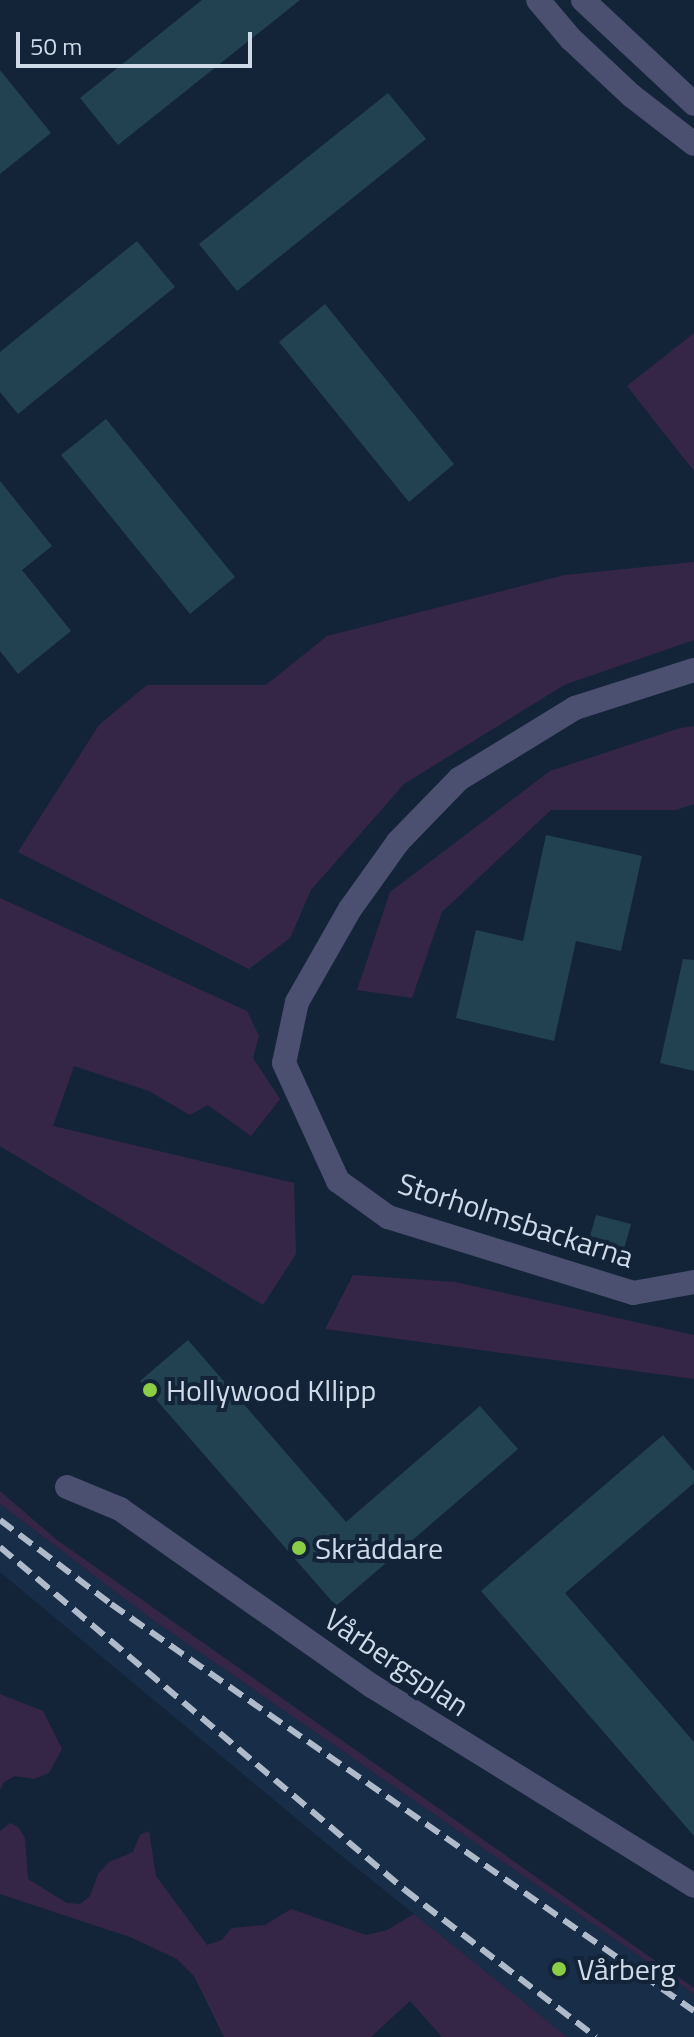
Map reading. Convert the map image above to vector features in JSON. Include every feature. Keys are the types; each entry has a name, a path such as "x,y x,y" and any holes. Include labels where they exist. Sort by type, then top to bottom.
{"street":[{"path":"538,0 571,39 632,96 694,144"},
{"path":"583,0 694,104"},
{"name":"Storholmsbackarna","path":"694,670 575,708 459,779 398,842 350,909 297,1002 284,1063 338,1181 388,1217 633,1293 694,1282"},
{"name":"Vårbergsplan","path":"67,1487 120,1509 372,1686 694,1886"}],"shaded area":[{"path":"694,333 694,471 627,386"},
{"path":"694,562 694,640 564,685 404,784 311,890 290,938 249,969 18,852 99,725 147,685 266,685 327,636 565,575"},
{"path":"694,726 694,804 676,810 551,810 442,912 412,998 357,990 390,892 550,771"},
{"path":"0,898 247,1011 259,1036 253,1058 280,1099 251,1136 208,1105 190,1115 149,1091 74,1066 53,1126 294,1183 296,1254 263,1305 0,1146"},
{"path":"353,1275 455,1282 694,1335 694,1379 325,1329"},
{"path":"0,1491 57,1540 694,1988 694,1994 146,1615 0,1504"},
{"path":"0,1504 146,1615 694,1994 694,2037 567,2037 327,1844 0,1572"},
{"path":"0,1694 43,1711 62,1749 49,1773 34,1779 15,1776 4,1782 0,1790"},
{"path":"10,1823 18,1827 25,1838 28,1879 67,1903 80,1904 90,1896 98,1874 109,1862 133,1852 140,1835 149,1831 156,1876 207,1945 222,1940 232,1928 265,1925 291,1909 366,1935 387,1930 414,1914 567,2037 442,2037 410,2001 371,2037 224,2037 194,1976 177,1959 130,1937 0,1894 0,1831"}],"building":[{"path":"202,0 300,0 118,145 80,98"},
{"path":"0,70 51,133 0,174"},
{"path":"388,93 426,139 237,291 199,244"},
{"path":"137,241 175,287 18,414 0,392 0,352"},
{"path":"325,304 454,464 409,502 279,342"},
{"path":"106,419 235,577 190,614 61,455"},
{"path":"0,481 52,546 22,570 71,631 18,674 0,651"},
{"path":"546,835 642,856 621,951 576,941 554,1041 456,1018 476,930 523,941"},
{"path":"683,959 694,960 694,1071 660,1063"},
{"path":"596,1215 631,1224 624,1249 589,1240"},
{"path":"188,1340 346,1522 480,1406 518,1449 336,1606 140,1381"},
{"path":"663,1435 694,1471 694,1483 565,1593 694,1742 694,1836 481,1591"}],"railway":[{"path":"0,1520 111,1604 694,2011"},
{"path":"0,1547 405,1890 596,2037"}],"place":[{"name":"Hollywood Kllipp","path":"150,1390"},
{"name":"Skräddare","path":"299,1548"},
{"name":"Vårberg","path":"559,1969"}]}
